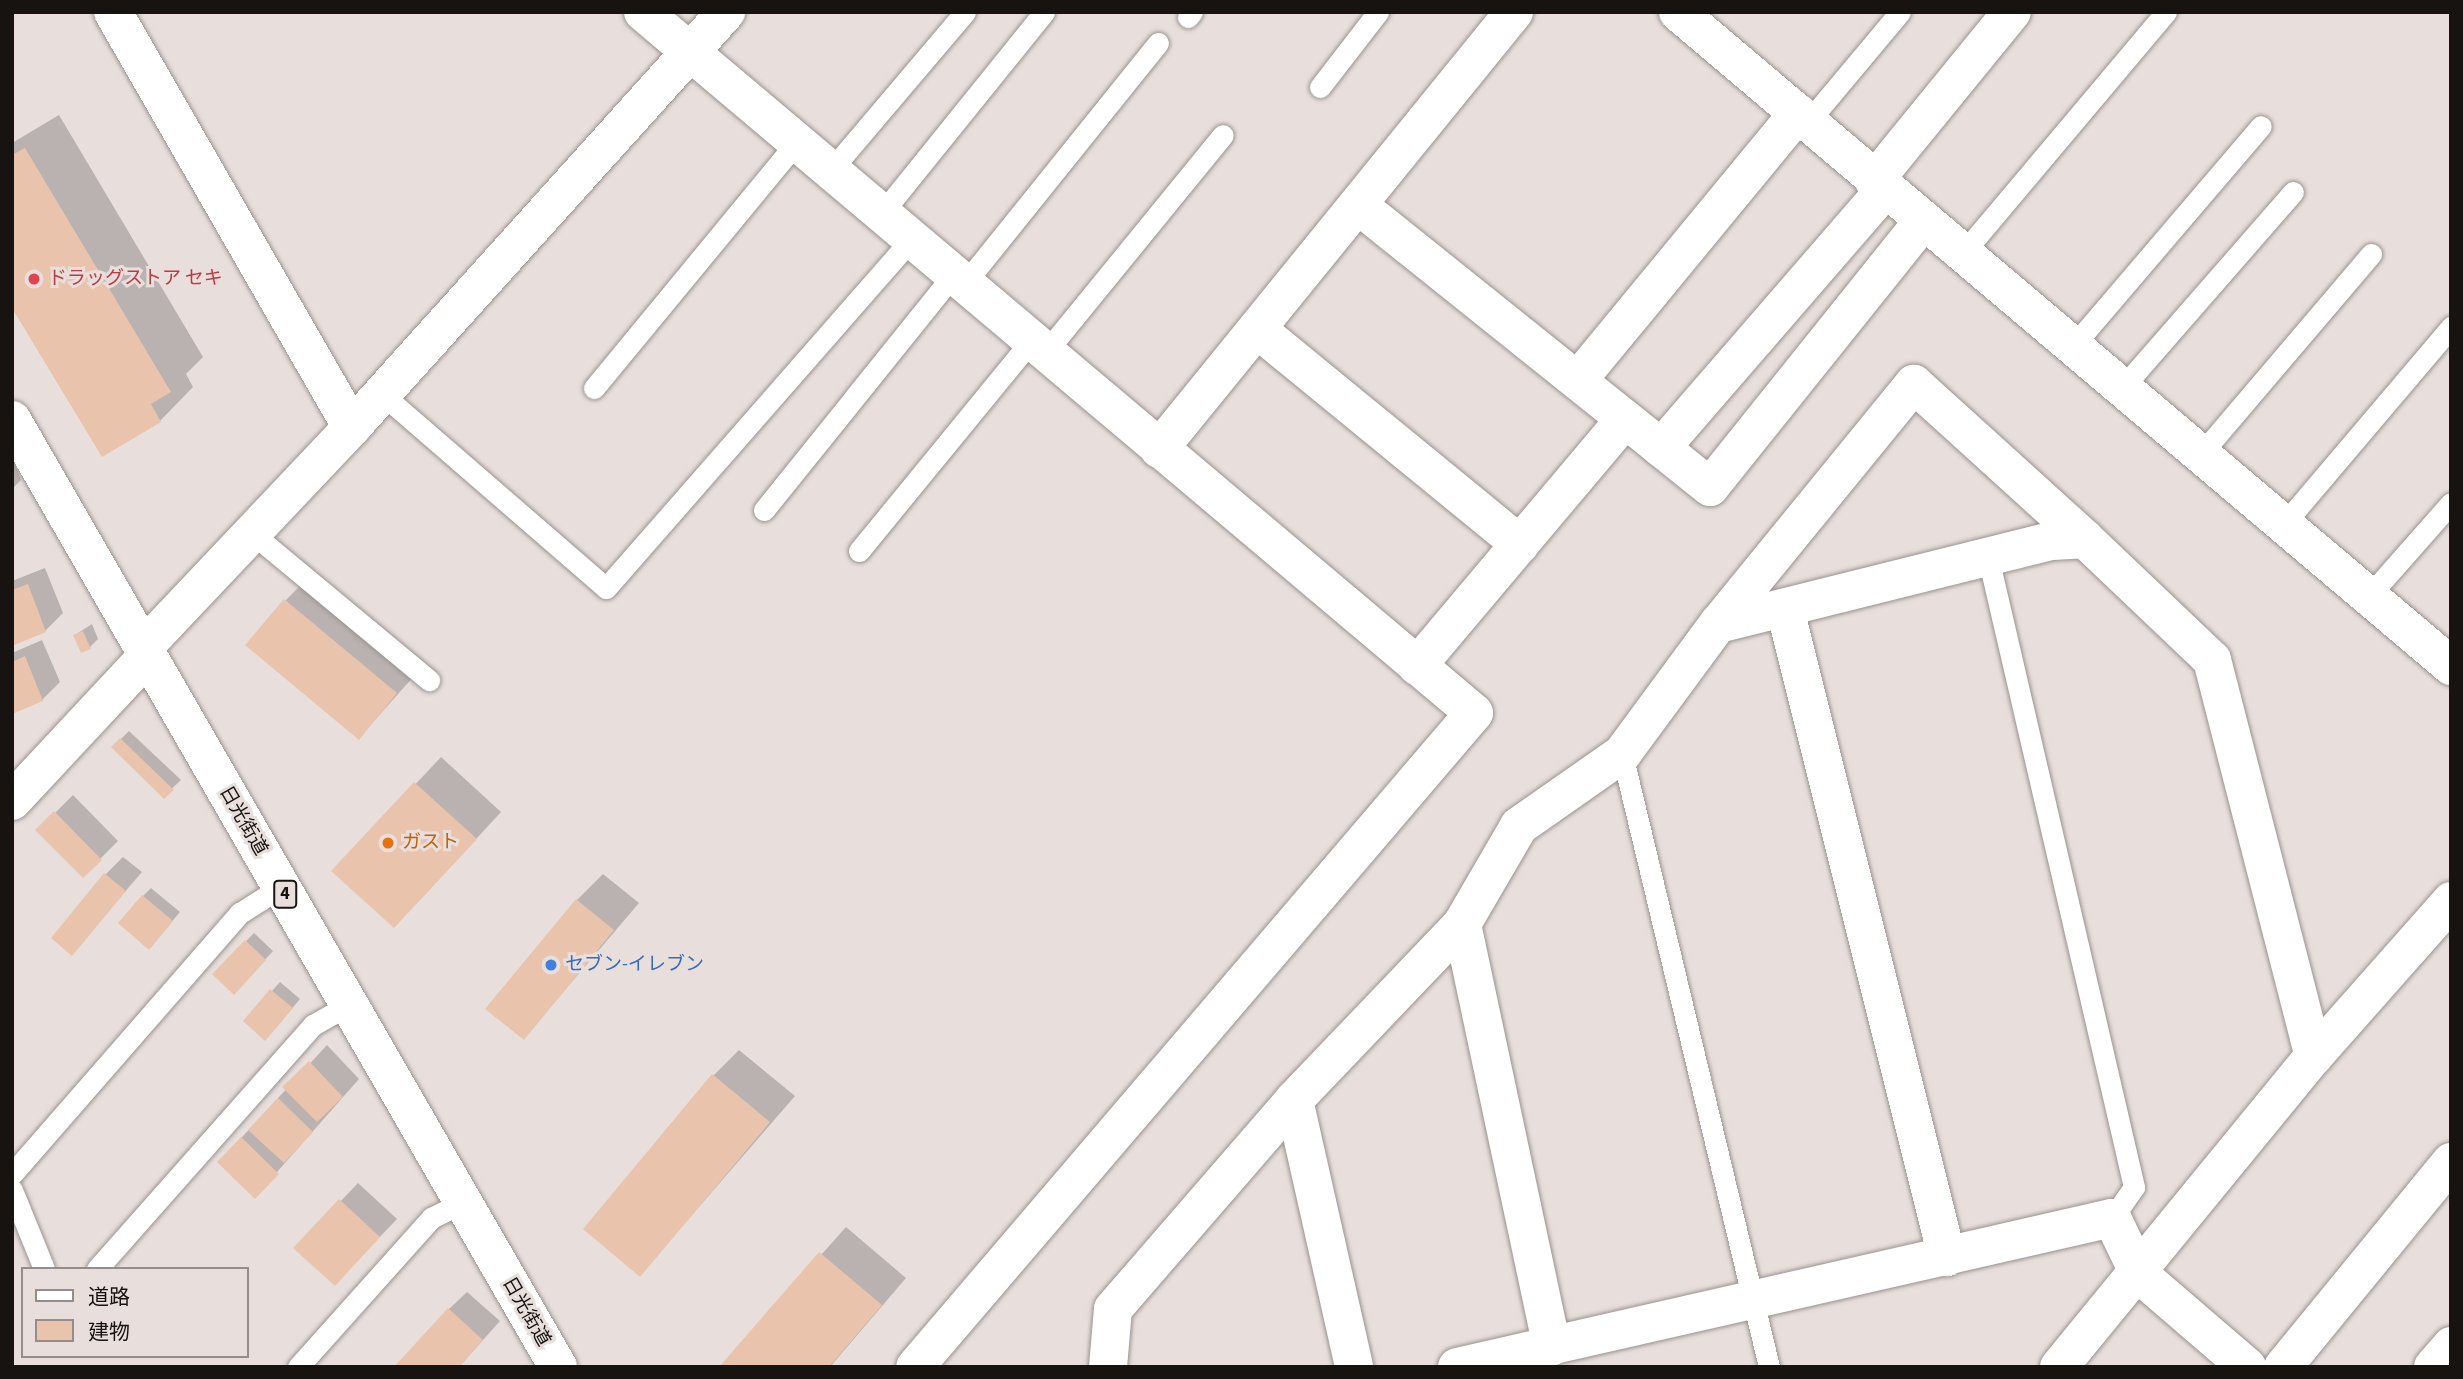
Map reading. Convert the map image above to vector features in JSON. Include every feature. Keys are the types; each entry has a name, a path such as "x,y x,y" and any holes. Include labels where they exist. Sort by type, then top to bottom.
{"main road":[{"path":"113,12 352,427"},
{"path":"643,12 1474,713 915,1367"},
{"path":"12,801 147,656 145,646 352,427 726,12"},
{"path":"1160,449 1514,12"},
{"path":"1678,12 2368,597 2449,660"},
{"path":"1661,447 1879,185 2012,12"},
{"path":"1578,380 1803,118"},
{"path":"1358,205 1710,487 1924,220"},
{"path":"1256,329 1520,544"},
{"path":"1108,1367 1113,1309 1294,1100 1462,925 1519,826 1622,754 1718,624 1914,384 2085,539 2212,660 2314,1056"},
{"path":"1417,666 1625,419"},
{"name":"日光街道","path":"12,420 558,1367"},
{"path":"1718,624 2051,541 2085,539"},
{"path":"1785,609 1947,1257"},
{"path":"2059,1367 2138,1274 2314,1056 2451,901"},
{"path":"1462,925 1544,1357"},
{"path":"1294,1100 1354,1367"},
{"path":"2283,1367 2451,1162"},
{"path":"1457,1367 1544,1357 1756,1300 2112,1219 2138,1274 2247,1367"},
{"path":"2433,1367 2451,1346"}],"lane":[{"path":"831,170 965,12"},
{"path":"882,213 1045,12"},
{"path":"1320,87 1378,12"},
{"path":"1803,118 1900,12"},
{"path":"1963,254 2166,12"},
{"path":"764,510 1158,43"},
{"path":"2073,346 2261,126"},
{"path":"859,551 1223,135"},
{"path":"594,388 797,142"},
{"path":"2122,388 2293,192"},
{"path":"382,394 606,588 912,239"},
{"path":"2200,455 2371,254"},
{"path":"2283,525 2451,327"},
{"path":"2368,597 2451,503"},
{"path":"253,534 429,680"},
{"path":"1988,557 2134,1187 2112,1219"},
{"path":"1622,754 1756,1300 1769,1367"},
{"path":"12,1174 240,913 281,887"},
{"path":"99,1267 313,1025 350,1004"},
{"path":"12,1190 43,1267"},
{"path":"298,1367 431,1219 464,1202"}],"building":[{"path":"25,148 171,392 151,404 161,422 102,457 12,308 12,155"},
{"path":"28,584 46,632 12,646 12,590"},
{"path":"284,599 397,693 359,740 245,645"},
{"path":"83,631 91,649 81,653 73,635"},
{"path":"25,656 43,701 12,714 12,662"},
{"path":"120,738 174,790 164,799 111,747"},
{"path":"414,782 477,839 394,928 331,871"},
{"path":"54,811 102,860 83,878 35,830"},
{"path":"104,873 126,891 72,956 51,938"},
{"path":"142,895 173,921 149,950 118,923"},
{"path":"576,899 614,930 524,1040 485,1009"},
{"path":"245,940 266,960 234,995 212,974"},
{"path":"270,989 293,1008 265,1041 243,1021"},
{"path":"309,1061 343,1097 317,1122 282,1087"},
{"path":"712,1074 770,1122 640,1277 583,1229"},
{"path":"278,1098 313,1132 284,1163 248,1130"},
{"path":"241,1137 279,1174 255,1199 217,1162"},
{"path":"339,1199 380,1237 335,1286 293,1248"},
{"path":"819,1252 882,1305 829,1367 719,1367"},
{"path":"448,1308 483,1340 459,1367 394,1367"}],"place":[{"name":"ドラッグストア セキ","path":"34,279"},
{"name":"ガスト","path":"388,843"},
{"name":"セブン-イレブン","path":"551,965"}]}
